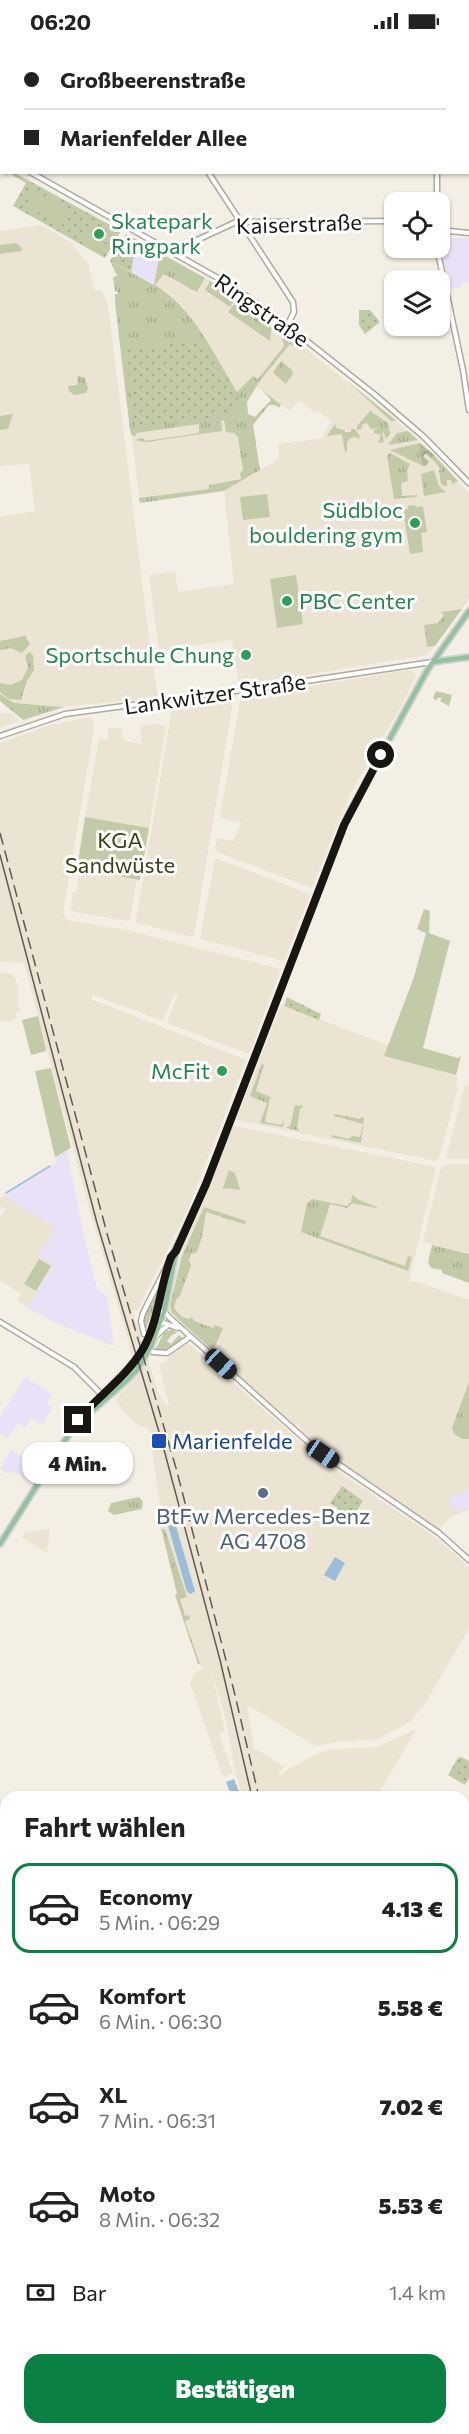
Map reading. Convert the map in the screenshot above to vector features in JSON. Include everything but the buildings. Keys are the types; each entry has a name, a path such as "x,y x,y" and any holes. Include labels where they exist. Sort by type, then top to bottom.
{"main road":[{"name":"Ringstraße","path":"34,174 232,286 287,326 404,420 469,483"},
{"path":"209,174 295,305 287,326"},
{"path":"437,174 437,192"},
{"name":"Kaiserstraße","path":"175,254 182,247 236,222 384,221"},
{"path":"450,232 469,233"},
{"path":"439,258 463,370 469,410"},
{"path":"144,1334 141,1321 143,1313 162,1272 176,1251 206,1184 348,815 432,662 469,611"},
{"path":"432,662 469,657"},
{"name":"Lankwitzer Straße","path":"0,736 44,719 74,713 242,691 432,662"},
{"path":"0,1544 78,1420 134,1362 159,1313 176,1251"},
{"path":"75,1426 137,1370 152,1349 161,1322 159,1313 168,1266"},
{"path":"159,1313 182,1330 316,1449 439,1533 469,1560"},
{"path":"0,1322 74,1367 106,1400"},
{"path":"161,1322 182,1330"},
{"path":"156,1335 168,1325"},
{"path":"152,1349 167,1353 190,1337"}],"shaded area":[{"path":"41,225 70,242 89,265 94,290 102,290 108,305 158,697 64,707 14,703 0,694 0,517 35,511 29,464 0,466 0,231"},
{"path":"450,238 469,238 469,282 461,283 461,287 450,289 450,270 446,270 443,258 450,258"},
{"path":"137,240 160,253 155,285 131,272"},
{"path":"160,253 227,290 300,344 408,431 469,493 469,599 428,655 239,686 232,640 159,651 149,575 175,571 178,592 234,584 224,491 279,459 278,444 324,438 324,433 332,422 318,410 315,413 299,400 290,411 254,385 237,392 183,307 166,291 155,285"},
{"path":"247,414 254,467 241,479 210,485 210,489 139,498 131,430"},
{"path":"408,670 414,672 416,676 403,703 349,796 312,888 217,852 215,849 217,838 233,841 241,823 220,817 240,700 243,697"},
{"path":"229,699 232,708 194,935 191,937 138,923 136,920 172,709 175,706"},
{"path":"0,713 11,713 20,721 0,728"},
{"path":"90,717 93,720 94,730 63,913 67,920 131,931 281,969 249,1054 167,1023 178,994 175,993 163,1021 93,995 91,999 246,1060 188,1209 137,1311 132,1309 159,1394 167,1407 169,1406 159,1364 167,1361 168,1357 188,1343 319,1458 439,1540 469,1567 469,1629 426,1702 410,1722 378,1739 316,1746 247,1705 254,1748 285,1767 278,1773 280,1776 288,1769 321,1752 333,1749 378,1747 416,1729 380,1791 242,1791 236,1776 225,1717 211,1669 225,1731 219,1734 233,1773 223,1777 190,1683 195,1672 210,1667 202,1668 200,1664 185,1621 161,1523 156,1513 156,1509 160,1506 149,1429 135,1424 116,1402 117,1397 137,1376 127,1336 91,1215 24,963 0,961 0,743 50,725"},
{"path":"154,724 166,726 149,828 85,817 99,739 107,740 109,728 121,728 124,741 142,744 140,726"},
{"path":"215,858 310,894 284,961 200,939"},
{"path":"80,870 137,879 130,919 127,921 74,912 71,907 73,891 76,892"},
{"path":"0,972 14,975 19,991 17,1001 20,1011 15,1013 17,1018 11,1022 0,1021"},
{"path":"281,1005 388,1045 384,1056 458,1076 456,1083 458,1088 439,1158 436,1161 236,1120"},
{"path":"465,1084 469,1085 469,1159 446,1159"},
{"path":"235,1126 436,1167 409,1281 469,1300 469,1510 451,1517 440,1528 436,1528 344,1462 323,1450 302,1432 298,1425 294,1425 169,1312 168,1305 183,1246 205,1197 231,1128"},
{"path":"67,1151 97,1289 107,1296 114,1346 51,1321 27,1307 54,1265 38,1256 55,1228 4,1196 56,1163 55,1157"},
{"path":"450,1164 469,1164 469,1254 423,1242 441,1167"},
{"path":"4,1196 55,1228 54,1265 27,1307 17,1300 21,1294 0,1280 0,1217 6,1209 0,1206 0,1198"},
{"path":"25,1377 52,1394 47,1403 53,1407 42,1425 31,1418 25,1428 18,1423 8,1438 0,1433 0,1417"},
{"path":"11,1450 39,1467 40,1471 32,1483 12,1471 9,1474 0,1469"},
{"path":"469,1489 469,1508 455,1512 449,1499 450,1495"},
{"path":"50,1528 47,1553 22,1538 25,1533"}],"green space":[{"path":"11,174 17,174 121,231 105,258 13,206 26,183"},
{"path":"34,191 69,210 70,215 65,225 25,206"},
{"name":"Skatepark Ringpark","path":"91,226 110,236 106,243 88,233"},
{"path":"87,234 105,244 101,251 83,241"},
{"path":"126,234 137,240 131,272 110,261"},
{"path":"16,243 22,251 0,254 0,245"},
{"path":"160,253 205,278 197,292 164,274 155,285 180,306 202,333 237,392 253,376 258,379 284,346 282,339 286,335 278,330 279,328 296,341 293,346 290,344 259,382 247,402 248,414 255,417 271,400 262,390 281,405 279,408 269,405 253,425 260,470 224,491 140,503 139,498 209,489 209,485 241,479 240,473 243,470 238,437 234,433 226,432 224,420 221,421 222,431 146,442 137,441 143,438 146,441 199,433 199,424 136,433 132,436 115,303 115,294 118,292 115,291 113,277 117,276 110,261 154,285"},
{"path":"210,281 237,297 230,307 205,290"},
{"path":"239,298 275,325 271,331 270,341 228,312"},
{"path":"359,310 370,310 380,322 365,334 359,325"},
{"path":"201,340 231,388 238,394 238,399 229,411 208,419 135,427 127,350"},
{"path":"281,361 292,370 293,374 286,384 273,373"},
{"path":"77,376 85,378 88,388 86,393 74,395 69,391 68,386 78,385"},
{"path":"346,380 397,421 391,421"},
{"path":"370,411 388,423 390,434 386,439 382,432 384,442 378,443 381,435 374,433 374,430 379,428 371,429 367,423 357,430 357,426"},
{"path":"13,414 8,429 0,430 0,416"},
{"path":"335,424 336,428 345,432 355,429 360,437 358,440 357,437 350,438 347,443 347,452 345,452 342,434 327,436"},
{"path":"408,431 418,440 388,445 397,433"},
{"path":"420,443 419,453 423,466 390,450"},
{"path":"420,443 434,455 432,459 426,454 423,456 429,462 426,466 423,466 419,453"},
{"path":"390,453 410,464 407,470 408,481 401,483 402,496 417,495 417,497 394,499 387,456"},
{"path":"434,455 458,481 452,484 451,480 447,480 447,487 441,484 440,468 432,459"},
{"path":"434,470 439,486 446,492 424,496 421,474"},
{"path":"267,494 270,517 243,520 240,497"},
{"name":"Südbloc bouldering gym","path":"415,505 416,507 423,506 427,532 421,533 423,552 410,554 403,509"},
{"name":"PBC Center","path":"296,575 303,624 277,628 270,579"},
{"path":"462,609 435,646 427,647 424,625 438,623 444,615 441,612"},
{"path":"25,636 30,644 22,653 11,648 0,650 0,641"},
{"path":"29,652 33,655 34,670 27,681 21,700 9,699 0,692 0,683 11,685 22,680 28,668 25,656"},
{"path":"436,691 452,695 449,706 440,701 442,698 437,698 437,701 433,698"},
{"path":"0,694 14,703 64,707 23,720 0,701"},
{"name":"KGA Sandwüste","path":"85,817 149,828 140,880 77,869"},
{"path":"424,909 430,911 429,933 450,941 423,1048 458,1058 461,1056 456,1075 384,1056 414,977 426,933 417,929"},
{"path":"287,997 321,1014 319,1020 284,1006"},
{"path":"38,1016 46,1051 31,1055 22,1020"},
{"path":"262,1063 264,1065 256,1091 273,1098 270,1098 265,1122 281,1125 284,1120 283,1127 260,1123 267,1103 250,1096"},
{"path":"51,1068 71,1148 55,1157 35,1071"},
{"path":"301,1104 303,1107 300,1109 297,1128 299,1131 287,1128 290,1126 295,1105 301,1106"},
{"path":"335,1114 364,1118 361,1143 331,1137 332,1135 349,1139 352,1136 360,1137 363,1124 334,1116"},
{"path":"229,1170 235,1173 240,1190 223,1188"},
{"path":"352,1195 381,1209 352,1203 347,1208 330,1204 320,1236 405,1266 408,1256 412,1257 408,1271 301,1232 307,1203 312,1199 347,1206 351,1202"},
{"path":"204,1207 246,1221 245,1224 240,1223 206,1212 197,1252 191,1254 189,1260 191,1265 180,1296 176,1300 174,1308 182,1317 188,1319 192,1317 194,1321 213,1328 214,1325 223,1328 213,1351 172,1313 170,1306 182,1256"},
{"path":"432,1245 469,1254 469,1283 442,1273 442,1270 431,1268 428,1262"},
{"path":"39,1259 51,1266 36,1291 24,1284"},
{"path":"160,1283 153,1311 145,1331 143,1318"},
{"path":"172,1329 177,1333 167,1341 171,1344 179,1335 183,1338 182,1341 166,1352 155,1350 164,1333"},
{"path":"469,1382 469,1439 463,1439 454,1434 452,1428"},
{"path":"342,1486 363,1501 352,1518 330,1503"},
{"path":"139,1497 143,1502 142,1509 114,1515 108,1511 111,1503"},
{"path":"160,1525 162,1529 165,1529 187,1597 180,1599 185,1616 189,1615 190,1619 185,1621 200,1664 198,1664 175,1595 177,1594"},
{"path":"458,1758 469,1761 469,1778 465,1785 448,1775"}],"water":[{"path":"173,1516 195,1591 191,1594 187,1592 166,1519"},
{"path":"335,1557 345,1563 335,1581 324,1575"},
{"path":"234,1779 239,1791 230,1791 226,1782"}],"waterway":[{"path":"6,1193 50,1166"}],"tram line":[{"path":"0,855 97,1223 162,1442 220,1660 251,1791"}],"railway":[{"path":"0,833 108,1237 176,1468 258,1791"}],"place":[{"name":"Skatepark Ringpark","path":"99,234"},
{"name":"Südbloc bouldering gym","path":"415,523"},
{"name":"PBC Center","path":"287,601"},
{"name":"Sportschule Chung","path":"246,655"},
{"name":"McFit","path":"222,1071"},
{"name":"Marienfelde","path":"159,1441"},
{"name":"BtFw Mercedes-Benz AG 4708","path":"263,1493"}],"route":[{"path":"78,1420 124,1374 145,1346 156,1316 171,1257 199,1203 344,825 356,798 381,755"}]}
